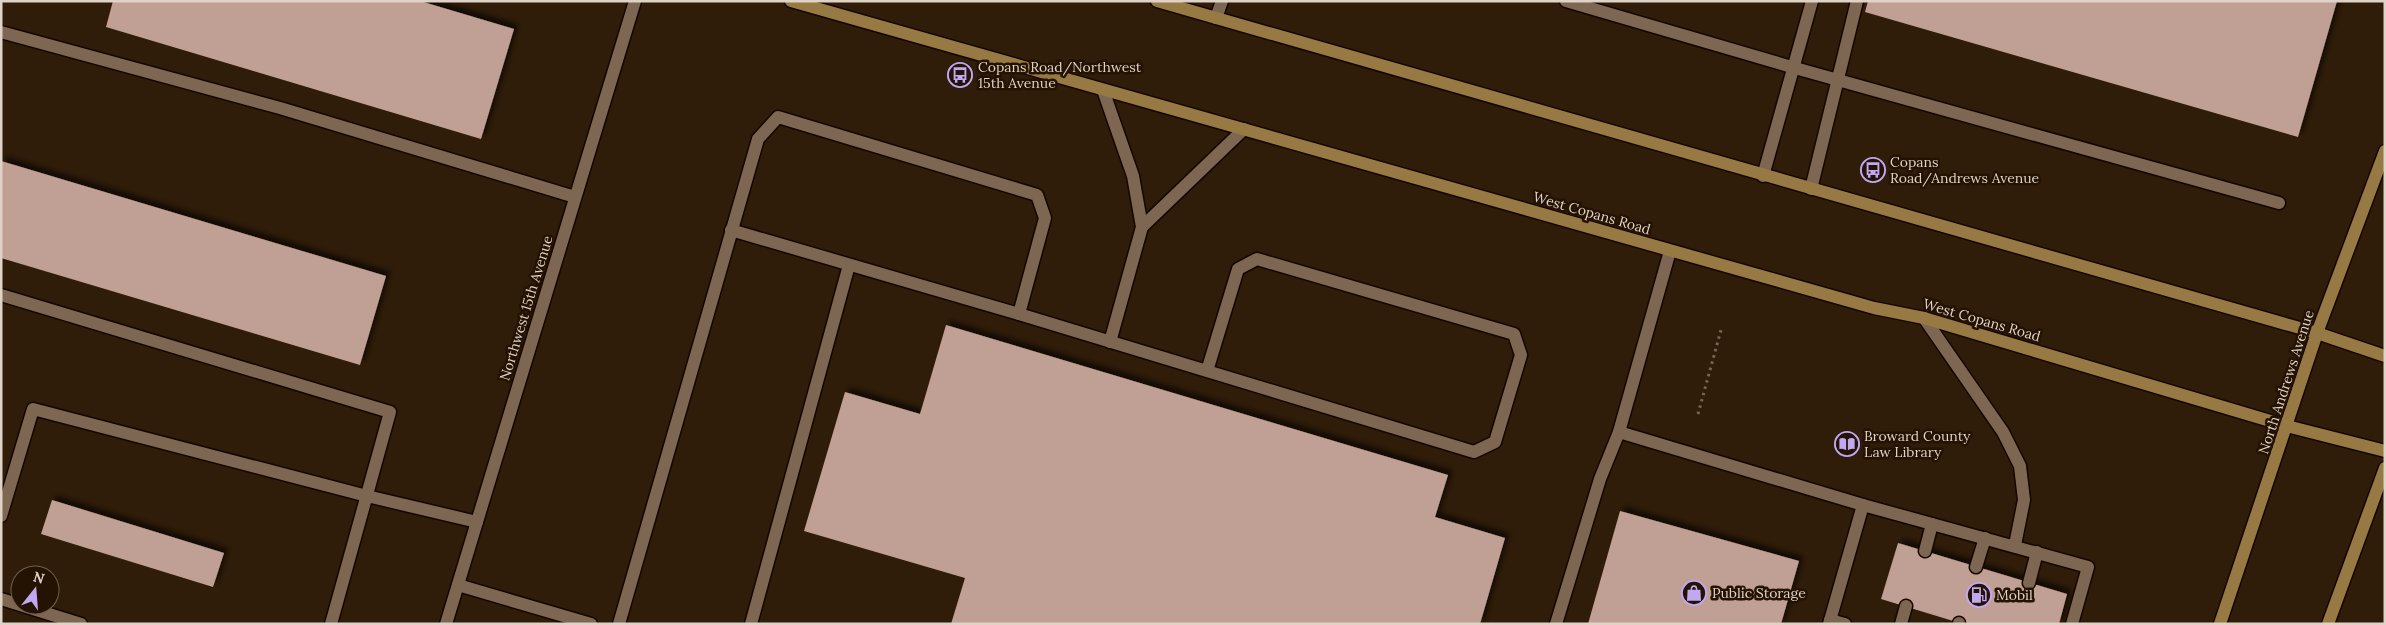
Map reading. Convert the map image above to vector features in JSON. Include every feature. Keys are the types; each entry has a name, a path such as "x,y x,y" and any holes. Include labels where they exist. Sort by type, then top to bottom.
{"main road":[{"name":"West Copans Road","path":"791,1 1670,251 1874,308 1924,318 2287,426 2385,451"},
{"path":"1157,1 2317,333 2385,356"},
{"name":"North Andrews Avenue","path":"2220,624 2317,333 2385,151"},
{"path":"2328,624 2385,468"}],"street":[{"name":"Northwest 15th Avenue","path":"446,624 635,1"},
{"path":"1216,18 1222,1"},
{"path":"1566,1 1794,68 2280,203"},
{"path":"1763,176 1812,1"},
{"path":"1811,189 1857,1"},
{"path":"1,32 280,108 575,197"},
{"path":"1104,90 1133,176 1142,227 1110,342"},
{"path":"619,624 758,139 778,117 1037,194 1045,218 1020,314"},
{"path":"1142,227 1244,130"},
{"path":"731,230 1020,314 1110,342 1474,452 1495,442 1521,355 1514,334 1258,259 1238,269 1207,371"},
{"path":"1556,624 1600,479 1619,432 1670,251"},
{"path":"752,624 849,265"},
{"path":"1,295 390,412 332,624"},
{"path":"1924,318 2003,432 2020,466 2024,500 2014,545"},
{"path":"1,516 33,409 367,496 477,522"},
{"path":"1619,432 1863,505 2088,566 2072,624"},
{"path":"1845,624 1830,622 1863,505"},
{"path":"1925,551 1932,524"},
{"path":"1976,567 1985,538"},
{"path":"2029,583 2037,552"},
{"path":"458,585 591,624"},
{"path":"1,599 81,624"},
{"path":"1901,624 1906,606"}],"path":[{"path":"1698,414 1721,330"}],"building":[{"path":"113,1 420,1 514,29 481,139 106,27"},
{"path":"1868,1 2337,1 2298,137 1865,12"},
{"path":"1,161 386,276 360,365 1,258"},
{"path":"946,325 1448,475 1435,517 1505,538 1480,624 951,624 965,578 804,531 845,392 920,414"},
{"path":"52,500 224,553 213,587 41,534"},
{"name":"Public Storage","path":"1620,511 1799,561 1781,624 1588,624"},
{"path":"1898,543 2067,594 2059,624 1963,624 1881,599"}],"place":[{"name":"Copans Road/Northwest 15th Avenue","path":"960,75"},
{"name":"Copans Road/Andrews Avenue","path":"1873,170"},
{"name":"Broward County Law Library","path":"1847,444"},
{"name":"Public Storage","path":"1694,593"},
{"name":"Mobil","path":"1979,595"}]}
